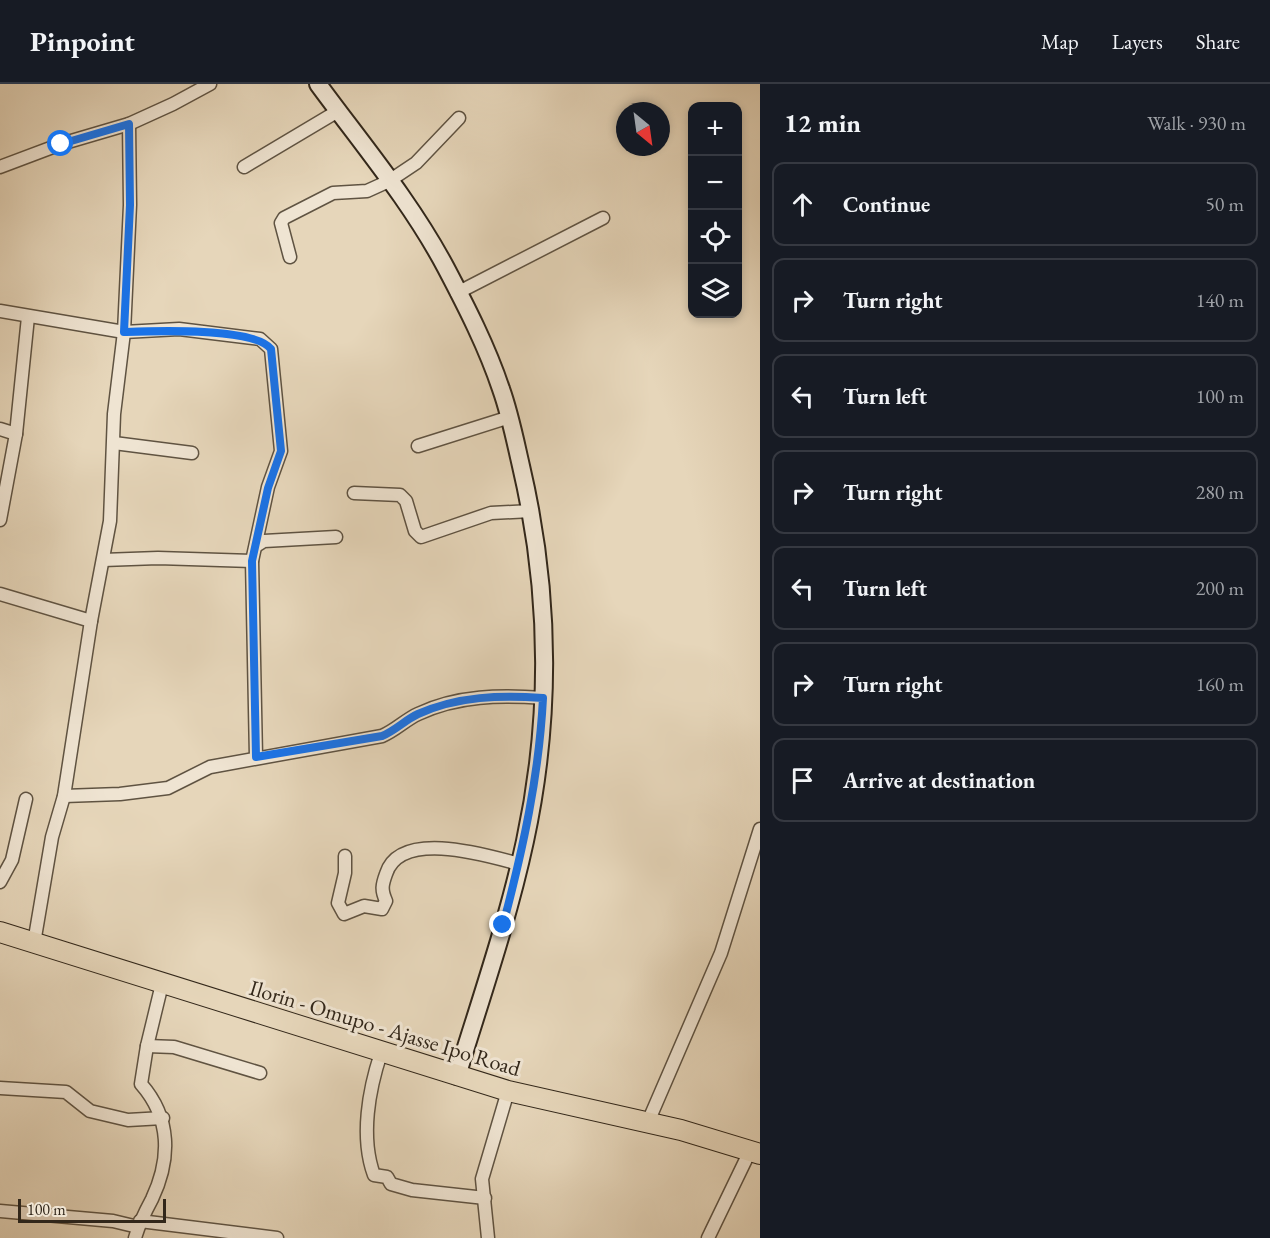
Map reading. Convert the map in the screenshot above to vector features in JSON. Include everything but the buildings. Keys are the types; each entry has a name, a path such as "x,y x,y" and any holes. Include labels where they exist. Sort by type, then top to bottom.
{"highway":[{"name":"Ilorin - Omupo - Ajasse Ipo Road","path":"0,932 508,1091 648,1122 755,1153"}],"main road":[{"path":"318,84 419,222 447,270 481,338 510,417 531,511 543,618 543,698 540,749 519,864 457,1076"}],"street":[{"path":"0,167 61,144 129,124 210,84"},
{"path":"244,167 338,111"},
{"path":"290,256 281,223 290,213 333,193 367,191 389,182 416,164 459,118"},
{"path":"34,943 52,837 64,796 91,621 110,521 114,414 124,332 130,205 129,124"},
{"path":"457,293 603,218"},
{"path":"0,311 124,332 179,329 260,339 271,349 281,451 268,488 252,561 256,757"},
{"path":"0,520 16,434 28,317"},
{"path":"418,446 510,417"},
{"path":"0,429 16,434"},
{"path":"114,443 192,453"},
{"path":"354,493 400,495 406,501 415,531 421,537 491,513 531,511"},
{"path":"256,546 264,541 336,537"},
{"path":"103,560 134,557 252,561"},
{"path":"0,594 91,621"},
{"path":"64,796 120,794 168,788 210,767 382,736 398,729 418,714 468,698 506,695 543,698"},
{"path":"0,882 12,860 26,799"},
{"path":"648,1122 721,953 760,829"},
{"path":"345,856 345,873 338,903 344,914 364,906 382,909 386,901 381,889 387,869 397,855 412,850 439,849 472,853 519,864"},
{"path":"137,1229 153,1197 163,1159 165,1137 163,1118 141,1084 147,1046 162,984"},
{"path":"147,1046 157,1044 174,1047 260,1073"},
{"path":"381,1053 374,1075 368,1125 374,1175 387,1177 391,1184 412,1190 485,1198"},
{"path":"0,1088 66,1092 90,1111 128,1120 163,1118"},
{"path":"488,1238 482,1179 508,1091"},
{"path":"708,1238 755,1153"},
{"path":"0,1210 113,1221 137,1229 278,1238"}],"route":[{"path":"61,144 129,124 130,205 124,332 179,329 260,339 271,349 280,419 281,451 268,488 252,561 256,757 340,745 382,736 398,729 418,714 468,698 506,695 543,698 540,749 525,841 503,925"}]}
